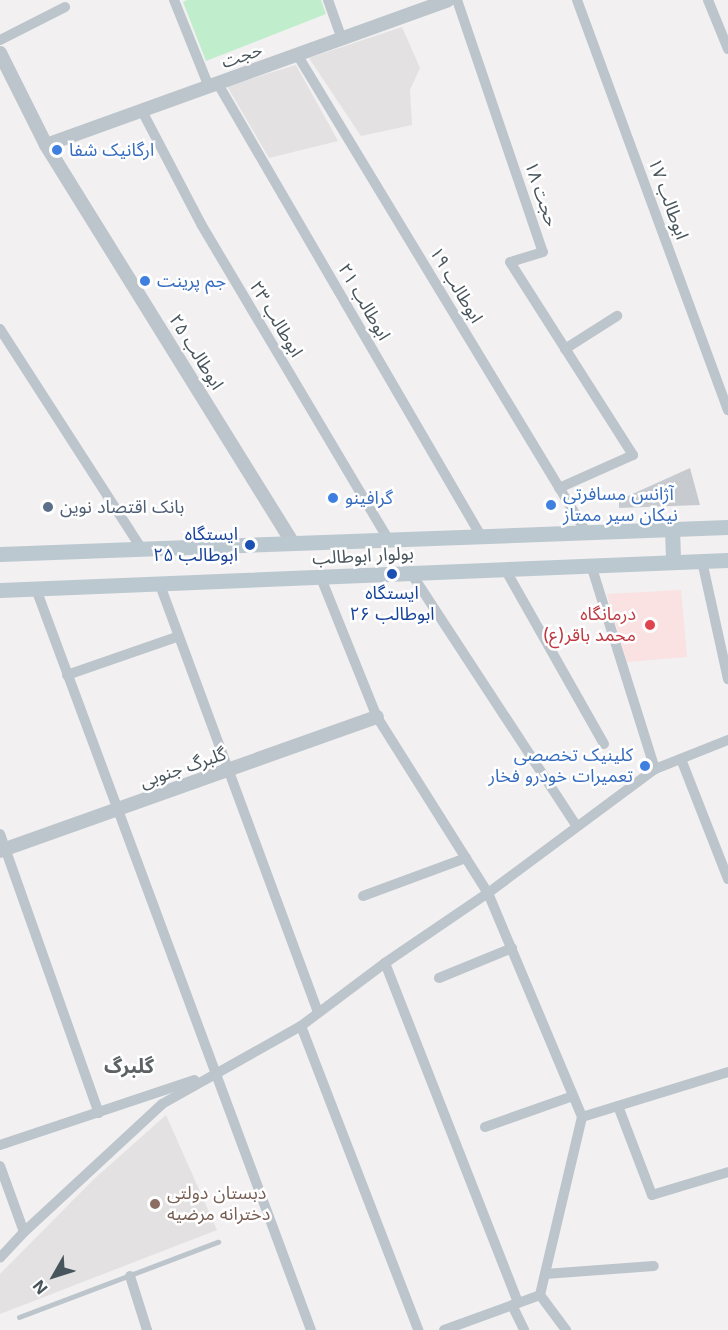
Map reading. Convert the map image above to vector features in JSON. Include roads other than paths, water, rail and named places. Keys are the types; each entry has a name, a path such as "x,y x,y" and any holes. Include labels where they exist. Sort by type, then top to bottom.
{"main road":[{"name":"بولوار ابوطالب","path":"0,554 728,527"},
{"path":"672,529 673,562"},
{"name":"بولوار ابوطالب","path":"0,590 728,560"}],"street":[{"name":"ابوطالب ۲۱","path":"174,0 214,85 481,536"},
{"path":"328,0 342,39"},
{"name":"حجت","path":"46,145 448,0"},
{"name":"حجت ۱۸","path":"457,0 543,252 510,262 633,454 560,488"},
{"name":"ابوطالب ۱۷","path":"577,0 728,410"},
{"path":"708,0 728,49"},
{"path":"0,40 65,7"},
{"name":"ابوطالب ۲۵","path":"0,53 46,145 293,543"},
{"name":"ابوطالب ۱۹","path":"298,56 586,532"},
{"name":"ابوطالب ۲۳","path":"142,111 201,224 389,540"},
{"path":"565,348 617,316"},
{"path":"0,329 142,549"},
{"path":"702,561 728,679"},
{"path":"591,565 655,769"},
{"path":"505,569 604,744"},
{"path":"411,573 576,825"},
{"path":"321,578 377,717 488,893 582,1118 540,1295"},
{"path":"160,585 177,637 318,1013"},
{"path":"36,588 311,1330"},
{"path":"67,675 177,637"},
{"name":"گلبرگ جنوبی","path":"3,850 377,717"},
{"path":"0,1258 24,1232 162,1104 214,1072 301,1026 385,963 488,893 576,825 655,769 728,740"},
{"path":"681,759 728,879"},
{"path":"0,834 3,850 99,1113"},
{"path":"363,896 466,858"},
{"path":"439,978 512,948"},
{"path":"385,963 524,1330"},
{"path":"301,1026 418,1330"},
{"path":"0,1145 214,1072"},
{"path":"582,1118 728,1072"},
{"path":"485,1127 573,1096"},
{"path":"618,1106 652,1196 728,1172"},
{"path":"0,1166 24,1232"},
{"path":"545,1275 654,1266"},
{"path":"130,1275 147,1330"},
{"path":"444,1330 540,1295"},
{"path":"540,1295 566,1330"}],"lane":[{"path":"19,1317 218,1242"}],"place":[{"name":"ارگانیک شفا","path":"57,150"},
{"name":"جم پرینت","path":"145,281"},
{"name":"گرافینو","path":"333,498"},
{"name":"آژانس مسافرتی نیکان سیر ممتاز","path":"551,505"},
{"name":"بانک اقتصاد نوین","path":"48,507"},
{"name":"ایستگاه ابوطالب ۲۵","path":"250,545"},
{"name":"ایستگاه ابوطالب ۲۶","path":"392,574"},
{"name":"درمانگاه محمد باقر(ع)","path":"650,625"},
{"name":"کلینیک تخصصی تعمیرات خودرو فخار","path":"645,766"},
{"name":"دبستان دولتی دخترانه مرضیه","path":"155,1204"}],"district":[{"name":"گلبرگ","path":"129,1066"}]}
